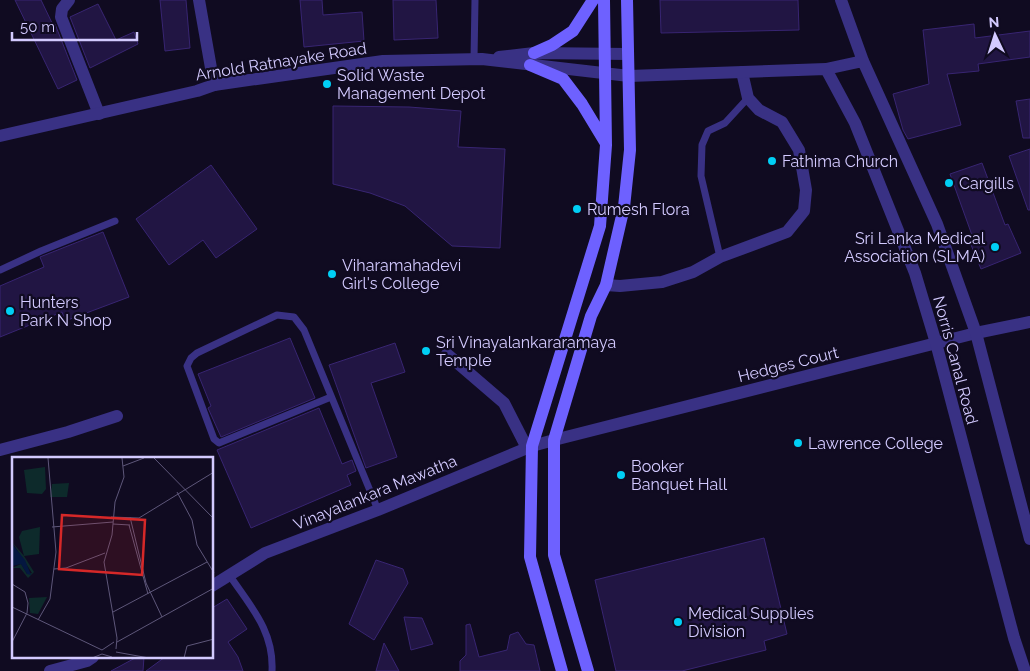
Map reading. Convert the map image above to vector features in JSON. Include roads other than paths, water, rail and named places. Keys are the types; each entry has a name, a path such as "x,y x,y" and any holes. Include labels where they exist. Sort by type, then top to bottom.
{"main road":[{"path":"592,0 573,31 532,59 563,79 582,104 606,145"},
{"path":"562,671 530,557 530,447 600,226 606,145 604,0"},
{"path":"588,671 554,555 554,440 591,316 606,285 624,207 630,150 627,0"}],"street":[{"path":"69,0 62,9 61,17 99,114"},
{"path":"199,0 214,86"},
{"name":"Norris Canal Road","path":"841,0 863,61 937,224 976,333 1030,539"},
{"name":"Arnold Ratnayake Road","path":"0,136 214,86 383,62 532,59 628,54"},
{"name":"Arnold Ratnayake Road","path":"532,59 605,74 629,76 826,69 863,61"},
{"name":"Norris Canal Road","path":"826,69 855,122 915,273 936,343 1014,638 1025,671"},
{"path":"606,285 620,286 662,282 694,272 720,257 787,232 804,211 806,190 799,150 782,122 759,110 748,98 742,72"},
{"name":"Hedges Court","path":"554,440 976,333 1030,322"},
{"path":"447,354 504,403 530,447"},
{"path":"0,450 68,432 117,416"},
{"name":"Vinayalankara Mawatha","path":"214,585 266,553 378,510 530,447 554,440"},
{"path":"50,671 87,661 92,658"}],"lane":[{"path":"475,0 478,59"},
{"path":"720,257 701,176 702,144 708,131 725,123 748,98"},
{"path":"0,270 115,221"},
{"path":"331,397 219,443 214,439 187,366 197,352 277,315 294,317 304,330 378,510"},
{"path":"230,576 264,625 273,657 272,671"},
{"path":"1014,638 1020,671"}],"place":[{"name":"Solid Waste Management Depot","path":"327,84"},
{"name":"Fathima Church","path":"772,161"},
{"name":"Cargills","path":"949,183"},
{"name":"Rumesh Flora","path":"577,209"},
{"name":"Sri Lanka Medical Association (SLMA)","path":"995,247"},
{"name":"Viharamahadevi Girl's College","path":"332,274"},
{"name":"Hunters Park N Shop","path":"10,311"},
{"name":"Sri Vinayalankararamaya Temple","path":"426,351"},
{"name":"Lawrence College","path":"798,443"},
{"name":"Booker Banquet Hall","path":"621,475"},
{"name":"Medical Supplies Division","path":"678,622"}]}
